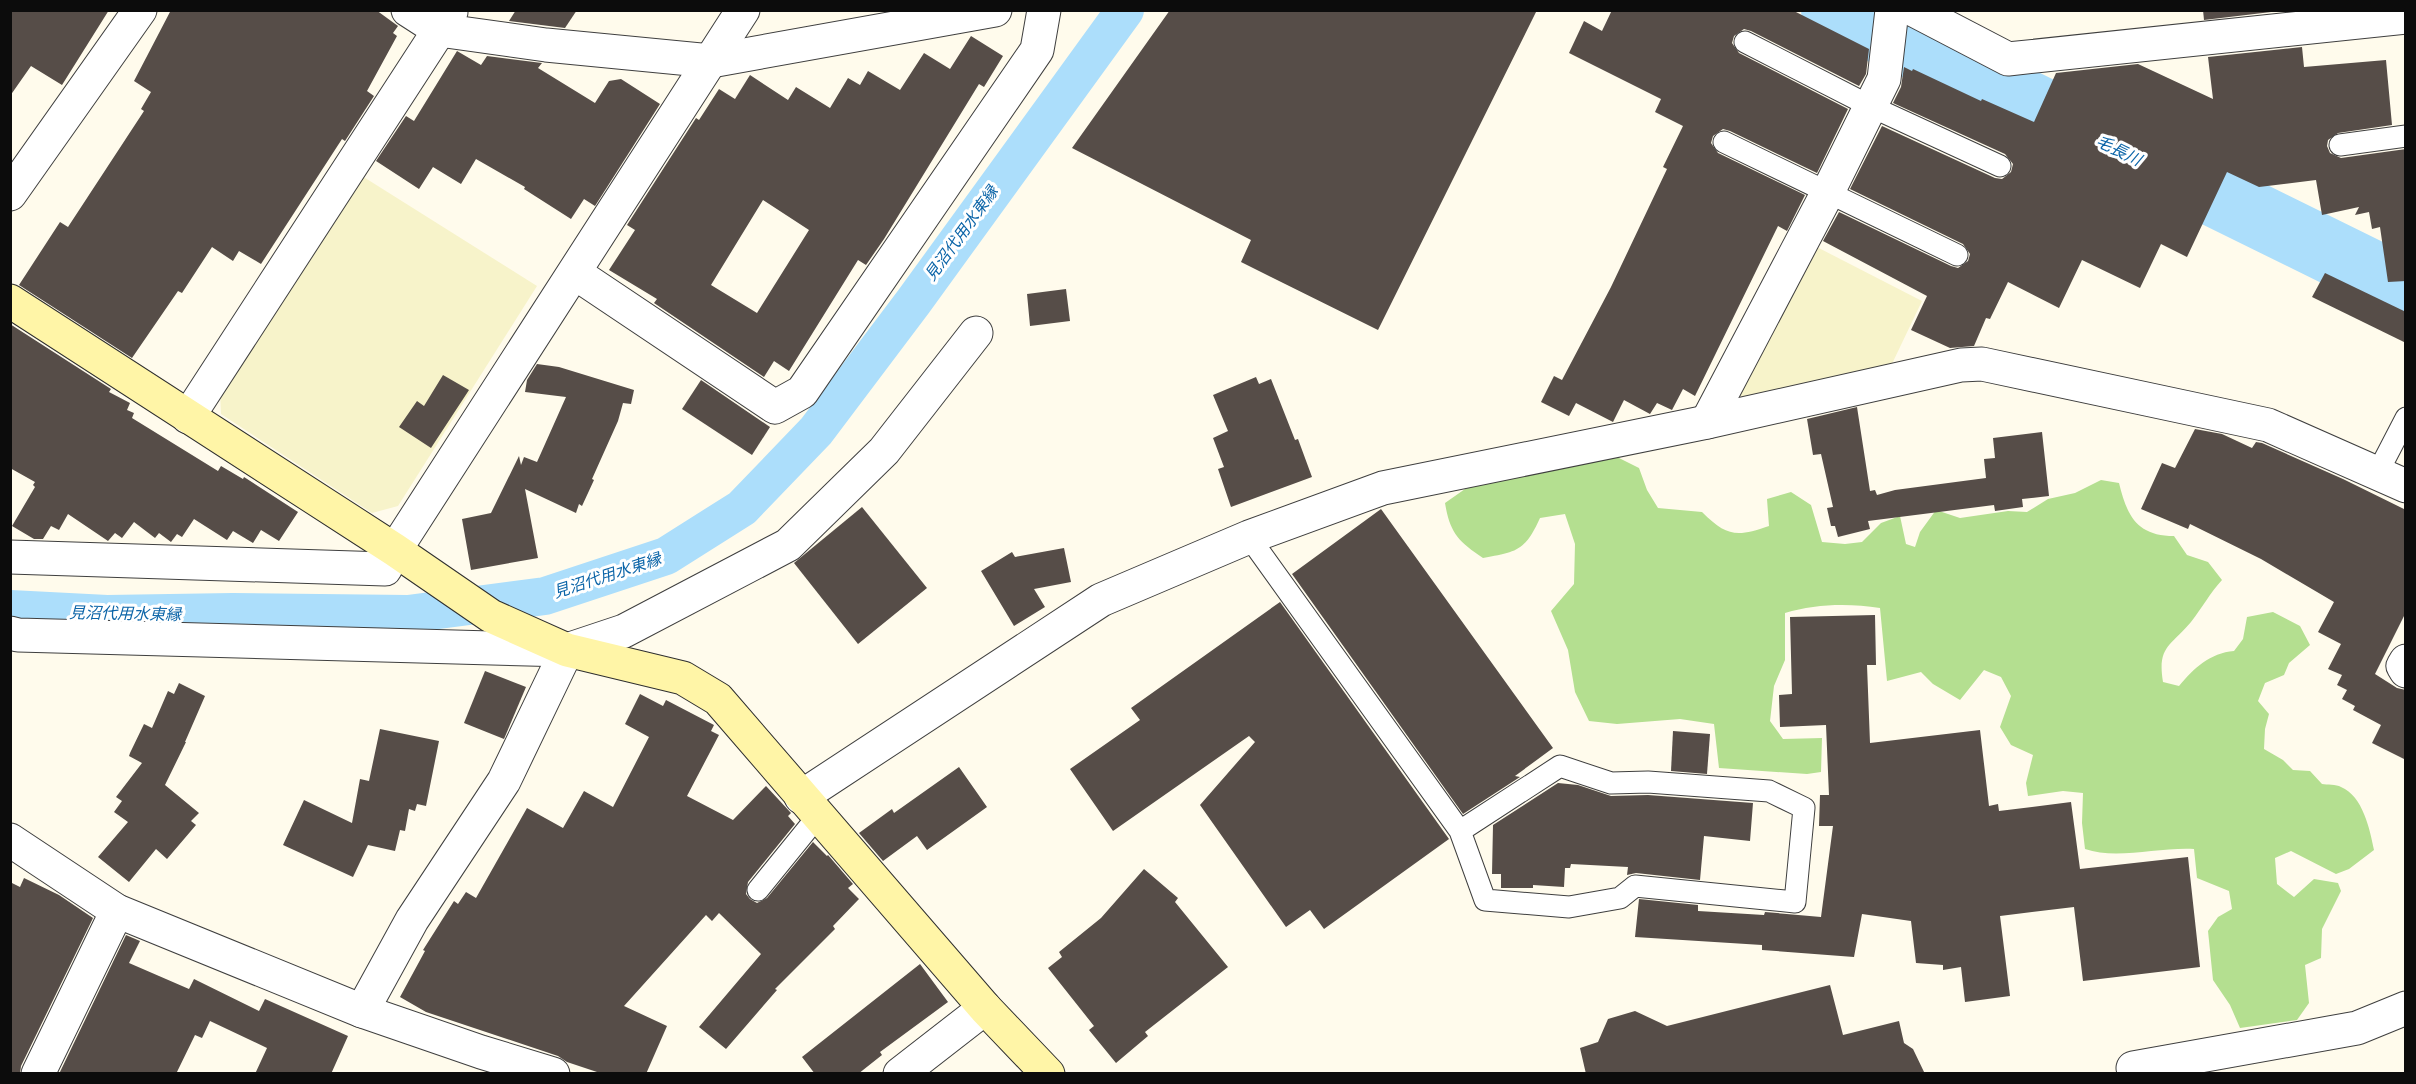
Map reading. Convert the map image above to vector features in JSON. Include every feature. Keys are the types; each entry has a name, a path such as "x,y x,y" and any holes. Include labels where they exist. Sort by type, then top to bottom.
{"street":[{"path":"10,194 140,10"},
{"path":"408,10 546,45 711,61 995,10"},
{"path":"10,557 385,569 742,10"},
{"path":"575,273 775,406 802,392 1037,51 1044,10"},
{"path":"1707,422 1828,192 1884,79 1892,10"},
{"path":"1914,10 2007,58 2220,24 2406,17"},
{"path":"188,417 445,20"},
{"path":"10,301 395,550 491,616 567,650 683,678 718,699 986,1008 1048,1074"},
{"path":"10,633 42,636 567,650 624,631 788,544 884,451 976,333"},
{"path":"810,806 1101,600 1249,537 1383,488 1707,422 1961,365 1982,364 2268,425 2392,479"},
{"path":"362,1011 412,920 504,781 567,650"},
{"path":"2406,661 2403,666 2406,671"},
{"path":"11,841 117,911 362,1011 553,1074"},
{"path":"38,1074 117,911"},
{"path":"900,1074 986,1008"},
{"path":"2133,1068 2357,1028 2406,1008"}],"lane":[{"path":"1745,42 1870,106 2000,166"},
{"path":"2340,145 2406,136"},
{"path":"1724,142 1957,255"},
{"path":"2392,479 2406,418"},
{"path":"1249,537 1460,831 1485,900 1569,907 1620,898 1635,886 1795,902 1804,808 1768,791 1648,782 1611,783 1560,766 1460,831"},
{"path":"758,890 810,806"}],"shaded area":[{"path":"362,176 537,286 398,506 372,513 221,414 220,392"},
{"path":"1811,244 1922,301 1890,368 1742,401 1737,387"}],"green space":[{"path":"1619,458 1639,468 1647,490 1658,508 1702,512 1726,530 1749,532 1769,526 1767,499 1791,492 1811,505 1822,542 1845,544 1862,542 1881,523 1900,516 1906,544 1915,547 1920,532 1936,510 1960,518 2008,511 2027,512 2048,499 2075,493 2101,480 2119,483 2130,514 2142,528 2161,535 2174,536 2187,555 2208,562 2222,580 2191,622 2167,648 2162,661 2163,682 2179,686 2203,662 2225,652 2234,651 2243,639 2247,617 2273,612 2300,626 2310,645 2289,663 2284,675 2265,683 2258,701 2269,714 2265,729 2264,749 2283,760 2293,770 2310,771 2322,784 2339,786 2349,791 2364,814 2374,850 2349,869 2336,874 2291,851 2275,858 2277,884 2294,897 2314,879 2338,883 2341,891 2322,929 2321,958 2305,965 2309,1003 2297,1020 2240,1028 2230,1005 2213,980 2208,931 2218,917 2232,909 2229,891 2197,878 2194,849 2110,853 2085,849 2082,823 2083,793 2063,791 2028,796 2026,783 2033,755 2011,745 2000,727 2011,696 2001,677 1984,670 1960,700 1933,684 1921,672 1887,681 1880,608 1832,605 1785,613 1785,660 1774,686 1770,721 1783,739 1822,738 1821,772 1807,774 1719,768 1714,724 1680,719 1617,724 1589,721 1575,692 1568,650 1551,611 1574,584 1575,544 1565,514 1540,518 1530,537 1519,548 1483,558 1456,535 1445,503 1465,489 1498,478 1589,459"}],"building":[{"path":"10,10 109,10 62,85 31,66 10,96"},
{"path":"171,10 376,10 398,26 393,33 397,36 367,91 374,96 345,141 342,139 261,264 239,251 233,261 212,247 182,293 178,291 132,358 19,285 60,222 68,227 144,111 141,109 151,92 134,81"},
{"path":"516,10 577,10 565,28 509,21"},
{"path":"1170,10 1537,10 1378,330 1241,262 1251,240 1072,148"},
{"path":"1612,10 1792,10 1869,49 1866,74 1859,86 1751,31 1744,29 1734,36 1732,43 1739,53 1848,109 1817,173 1730,131 1723,129 1713,136 1711,143 1718,153 1805,195 1787,231 1778,226 1695,396 1683,389 1672,410 1657,403 1650,414 1624,400 1613,422 1576,403 1569,416 1541,402 1554,376 1562,380 1611,287 1667,169 1663,167 1683,126 1655,112 1661,99 1569,53 1584,21 1602,31"},
{"path":"2203,10 2289,10 2204,20"},
{"path":"971,36 1003,56 984,87 979,84 866,265 858,260 789,371 774,361 764,377 654,303 657,299 609,270 635,230 627,225 696,118 699,120 719,89 735,99 750,75 788,100 796,87 830,108 848,78 860,85 868,71 900,90 924,53 950,69","holes":["763,200 809,230 757,313 711,285"]},
{"path":"2302,47 2304,67 2386,60 2392,125 2338,133 2328,140 2327,146 2330,153 2341,158 2406,149 2406,281 2388,282 2380,227 2372,229 2369,212 2355,215 2359,207 2322,215 2316,180 2259,187 2227,172 2187,257 2161,244 2140,288 2082,260 2059,308 2008,282 1990,319 1986,318 1974,346 1950,348 1911,330 1927,296 1823,241 1839,212 1951,266 1958,268 1968,261 1970,254 1963,244 1850,189 1882,126 1995,178 2002,179 2011,172 2013,164 2005,154 1893,103 1901,87 1904,67 2034,122 2056,73 2138,64 2213,99 2208,57"},
{"path":"457,51 481,65 487,56 542,63 538,68 595,103 609,81 621,79 660,104 595,206 584,199 571,219 524,189 525,187 476,159 461,184 433,167 419,189 376,161 406,116 414,121"},
{"path":"2325,273 2406,312 2406,343 2312,297"},
{"path":"1066,289 1070,321 1030,326 1027,294"},
{"path":"10,324 111,389 109,392 130,403 127,410 134,413 132,418 218,471 221,466 243,479 244,477 298,512 279,541 261,530 253,543 233,531 227,540 194,519 182,537 177,534 171,542 159,533 155,538 134,522 122,538 115,533 108,541 68,514 59,530 51,526 43,539 34,539 12,526 35,487 33,485 35,482 10,468"},
{"path":"537,364 559,367 634,390 631,404 623,403 618,421 592,479 594,480 582,506 579,504 576,513 525,489 538,558 471,570 462,519 491,513 519,456 521,465 524,457 537,462 566,397 525,392 527,380"},
{"path":"443,375 469,390 431,448 399,427 417,401 424,406"},
{"path":"1256,377 1259,384 1271,379 1312,477 1231,507 1218,469 1224,467 1213,438 1228,431 1213,395"},
{"path":"701,380 770,427 752,455 682,409"},
{"path":"1857,407 1870,491 1875,490 1877,495 1895,490 1986,478 1984,459 1995,458 1993,438 2042,432 2049,496 2022,499 2023,507 1995,511 1994,505 1868,521 1870,529 1838,537 1835,526 1831,526 1827,508 1833,507 1821,454 1813,455 1807,419"},
{"path":"2195,429 2222,434 2252,448 2256,442 2262,443 2406,510 2406,612 2375,674 2397,688 2406,690 2406,760 2372,743 2381,725 2353,710 2355,706 2342,699 2347,690 2337,685 2342,675 2328,669 2341,644 2318,632 2334,602 2261,559 2190,524 2188,529 2141,509 2162,463 2175,468"},
{"path":"862,507 927,588 858,644 794,563"},
{"path":"1381,509 1553,748 1515,776 1520,777 1463,814 1292,574"},
{"path":"1064,548 1071,582 1034,589 1045,607 1014,626 981,571 1012,552 1015,557"},
{"path":"1280,602 1449,839 1324,929 1310,910 1286,927 1200,805 1255,742 1249,736 1113,831 1070,769 1140,720 1131,708"},
{"path":"1875,615 1876,665 1867,665 1870,743 1980,730 1989,806 1998,804 1999,811 2071,802 2080,869 2188,857 2200,967 2083,981 2074,907 2000,916 2010,996 1965,1002 1961,967 1943,970 1943,965 1916,963 1911,921 1862,914 1854,957 1762,950 1762,945 1635,937 1639,899 1698,905 1698,911 1764,915 1765,912 1821,917 1833,826 1819,826 1820,795 1829,795 1826,725 1780,727 1779,695 1792,694 1790,617"},
{"path":"485,671 526,687 504,739 464,723"},
{"path":"179,683 205,696 165,785 199,813 191,821 196,825 167,859 156,849 129,882 98,857 128,822 114,812 122,801 116,797 142,763 129,756 130,753 144,724 152,728 168,691 174,694"},
{"path":"640,694 663,706 666,700 714,725 711,731 719,735 687,796 733,820 766,786 791,813 788,816 795,824 748,882 746,894 750,899 757,903 767,898 813,842 828,855 853,884 848,888 859,899 833,926 835,929 775,989 777,990 726,1049 699,1027 761,954 719,913 712,921 706,915 624,1006 667,1026 646,1074 603,1074 567,1062 558,1056 426,1012 400,997 425,951 423,950 454,901 458,904 466,892 476,898 527,808 563,828 584,791 613,807 649,737 625,724"},
{"path":"380,729 439,741 426,806 417,804 415,811 409,809 405,831 400,830 395,851 368,845 353,877 283,845 304,800 352,823 360,779 369,781"},
{"path":"1673,731 1710,734 1707,774 1671,771"},
{"path":"959,767 987,807 927,850 917,836 883,861 859,833 892,809 894,813"},
{"path":"1558,783 1578,785 1611,796 1648,795 1753,803 1750,841 1704,836 1700,880 1636,873 1627,875 1628,867 1571,864 1570,868 1565,868 1564,887 1533,885 1533,888 1501,888 1501,874 1492,874 1493,825"},
{"path":"1144,869 1178,898 1175,902 1228,967 1145,1032 1148,1036 1116,1063 1089,1030 1094,1026 1048,968 1062,957 1059,952 1101,918"},
{"path":"24,878 59,895 93,918 21,1066 20,1074 10,1074 10,882 20,887"},
{"path":"126,935 140,941 129,963 189,989 194,979 259,1011 265,999 348,1036 331,1074 255,1074 267,1048 210,1021 202,1038 195,1035 176,1074 59,1074"},
{"path":"920,964 948,1002 880,1052 882,1055 858,1074 815,1074 802,1057"},
{"path":"1830,985 1843,1035 1899,1021 1904,1043 1913,1049 1925,1074 1586,1074 1580,1048 1598,1042 1608,1019 1635,1011 1667,1026"}],"waterway":[{"name":"見沼代用水東縁","path":"10,609 107,614 233,612 408,614 545,596 666,556 742,508 816,431 914,301 1125,10"},
{"name":"毛長川","path":"1833,10 1935,57 2406,289"}]}
